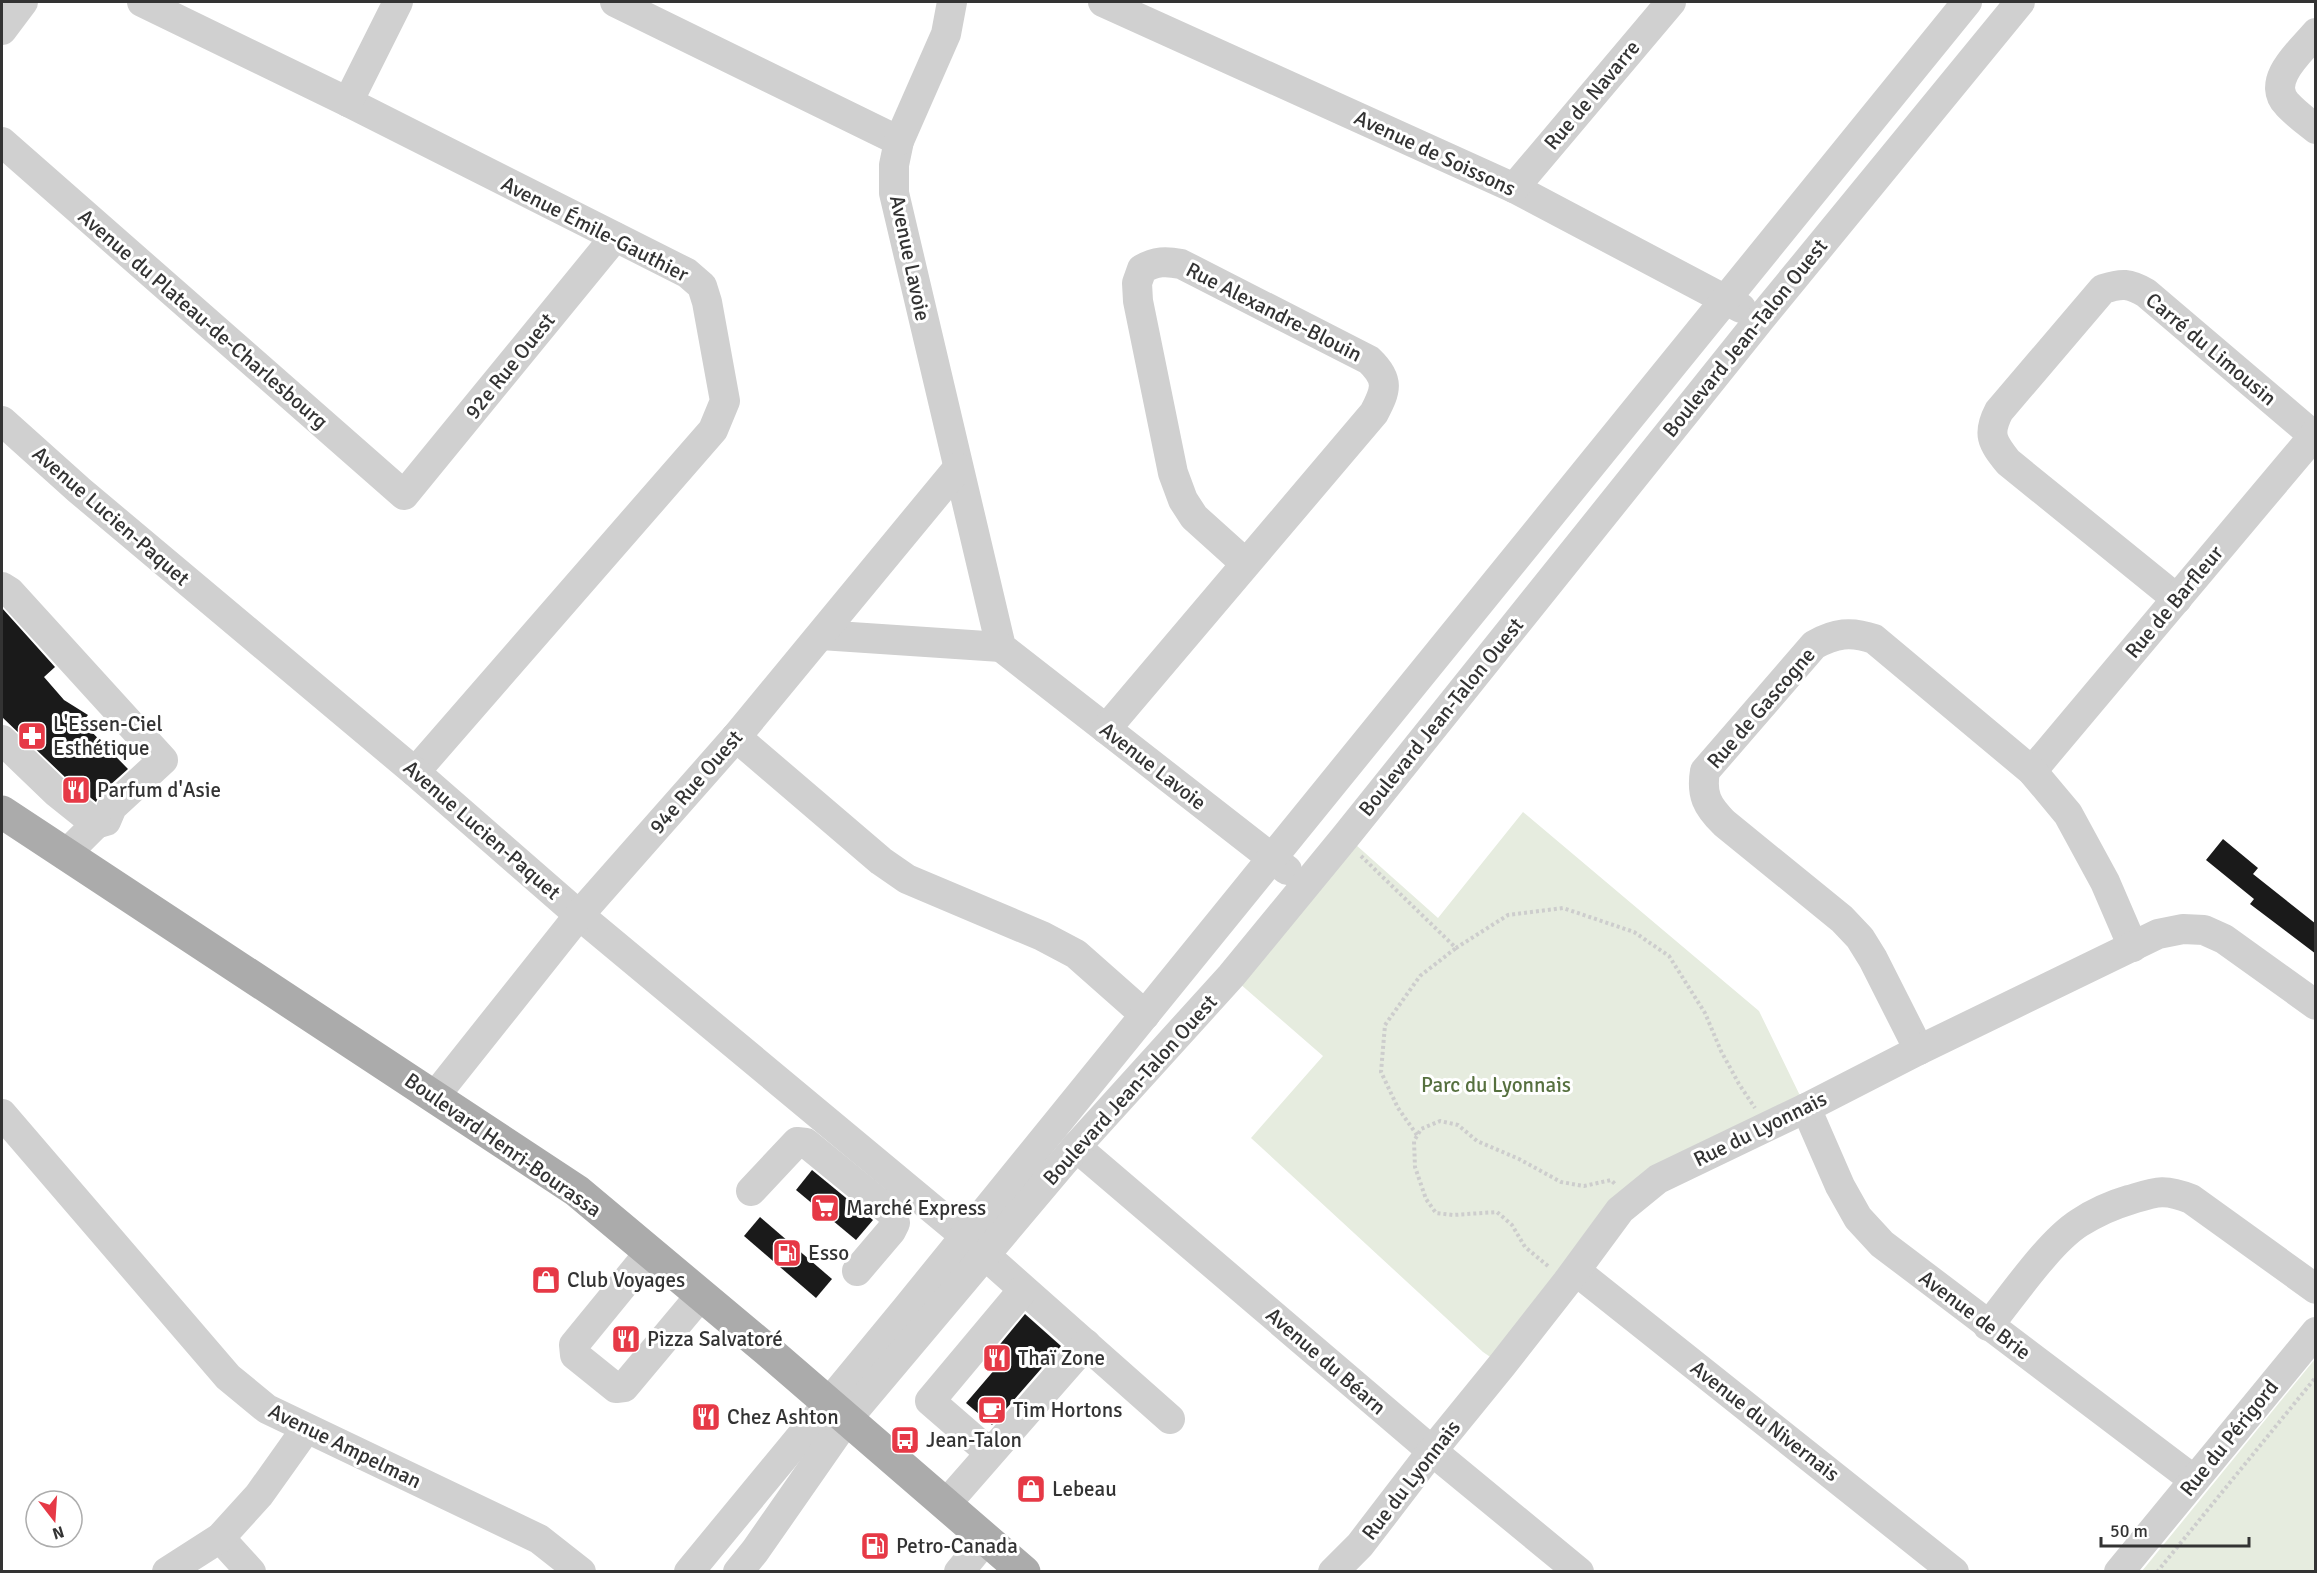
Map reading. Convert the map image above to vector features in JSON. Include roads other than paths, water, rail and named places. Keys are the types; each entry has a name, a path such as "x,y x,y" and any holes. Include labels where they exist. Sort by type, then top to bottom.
{"main road":[{"name":"Boulevard Henri-Bourassa","path":"2,813 577,1191 1024,1572"}],"street":[{"path":"2,30 23,2"},
{"name":"Avenue Émile-Gauthier","path":"142,2 348,102 687,273 702,286 725,401 713,430 416,772"},
{"path":"348,102 398,2"},
{"path":"615,2 899,141 946,34 952,2"},
{"name":"Avenue de Soissons","path":"1103,2 1514,188 1761,318"},
{"name":"Rue de Navarre","path":"1514,188 1671,2"},
{"name":"Boulevard Jean-Talon Ouest","path":"837,1412 976,1246 1145,1015 1967,2"},
{"name":"Boulevard Jean-Talon Ouest","path":"976,1246 1076,1147 1231,976 1761,318 2020,2"},
{"path":"2316,33 2286,70 2280,81 2279,90 2285,103 2316,129"},
{"name":"Avenue Lavoie","path":"899,141 894,165 894,193 1001,646 1305,885"},
{"name":"Avenue du Plateau-de-Charlesbourg","path":"2,142 404,495"},
{"name":"92e Rue Ouest","path":"404,495 615,237"},
{"name":"Rue Alexandre-Blouin","path":"1106,729 1374,413 1382,397 1385,382 1380,371 1370,360 1181,264 1167,261 1153,262 1142,269 1137,283 1138,301 1173,473 1183,500 1194,517 1245,563"},
{"name":"Carré du Limousin","path":"2177,599 2008,462 1997,448 1992,435 1993,424 1999,411 2103,289 2116,285 2131,285 2146,293 2314,434"},
{"name":"Avenue Lucien-Paquet","path":"2,421 88,498 416,772 579,915 976,1246 1170,1419"},
{"name":"Rue de Barfleur","path":"2032,771 2314,434"},
{"name":"94e Rue Ouest","path":"435,1096 579,915 736,736 958,468"},
{"path":"2,587 10,592 163,760 112,807 106,821 96,824 65,855"},
{"name":"Rue de Gascogne","path":"1919,1050 1860,938 1842,919 1712,812 1706,799 1703,785 1705,771 1814,645 1829,636 1858,633 1874,639 2032,771 2068,814 2105,882 2133,947"},
{"path":"820,635 1001,646"},
{"path":"736,736 881,861 907,879 1042,936 1076,954 1145,1015"},
{"path":"2,740 56,792 96,824"},
{"name":"Rue du Lyonnais","path":"1332,1572 1360,1545 1571,1277 1620,1210 1658,1179 2158,934 2183,928 2204,930 2224,939 2316,1005"},
{"name":"Avenue de Brie","path":"1806,1108 1840,1186 1858,1218 1882,1244 2194,1480"},
{"name":"Avenue Ampelman","path":"2,1114 228,1377 267,1409 539,1539 581,1572"},
{"path":"751,1191 797,1142 806,1143 893,1214 895,1223 891,1231 857,1271"},
{"name":"Avenue du Béarn","path":"1076,1147 1573,1570"},
{"path":"1988,1326 2055,1244 2079,1223 2121,1202 2155,1192 2171,1191 2191,1198 2316,1289"},
{"path":"650,1252 574,1345 575,1355 616,1388 624,1387 701,1295"},
{"name":"Avenue du Nivernais","path":"1571,1277 1954,1572"},
{"path":"990,1453 930,1401 1023,1290"},
{"name":"Rue du Périgord","path":"2119,1572 2316,1332"},
{"path":"946,1504 1086,1344"},
{"path":"689,1572 837,1412"},
{"path":"738,1572 755,1551 837,1412"},
{"path":"167,1572 220,1538 259,1495 306,1429"},
{"path":"220,1538 251,1572"},
{"path":"959,1572 986,1539"}],"place":[{"name":"L'Essen-Ciel Esthétique","path":"32,736"},
{"name":"Parfum d'Asie","path":"76,790"},
{"name":"Marché Express","path":"825,1208"},
{"name":"Esso","path":"787,1253"},
{"name":"Club Voyages","path":"546,1280"},
{"name":"Pizza Salvatoré","path":"626,1339"},
{"name":"Thaï Zone","path":"997,1358"},
{"name":"Tim Hortons","path":"992,1410"},
{"name":"Chez Ashton","path":"706,1417"},
{"name":"Jean-Talon","path":"905,1440"},
{"name":"Lebeau","path":"1031,1489"},
{"name":"Petro-Canada","path":"875,1546"}],"park label":[{"name":"Parc du Lyonnais","path":"1496,1085"}]}
